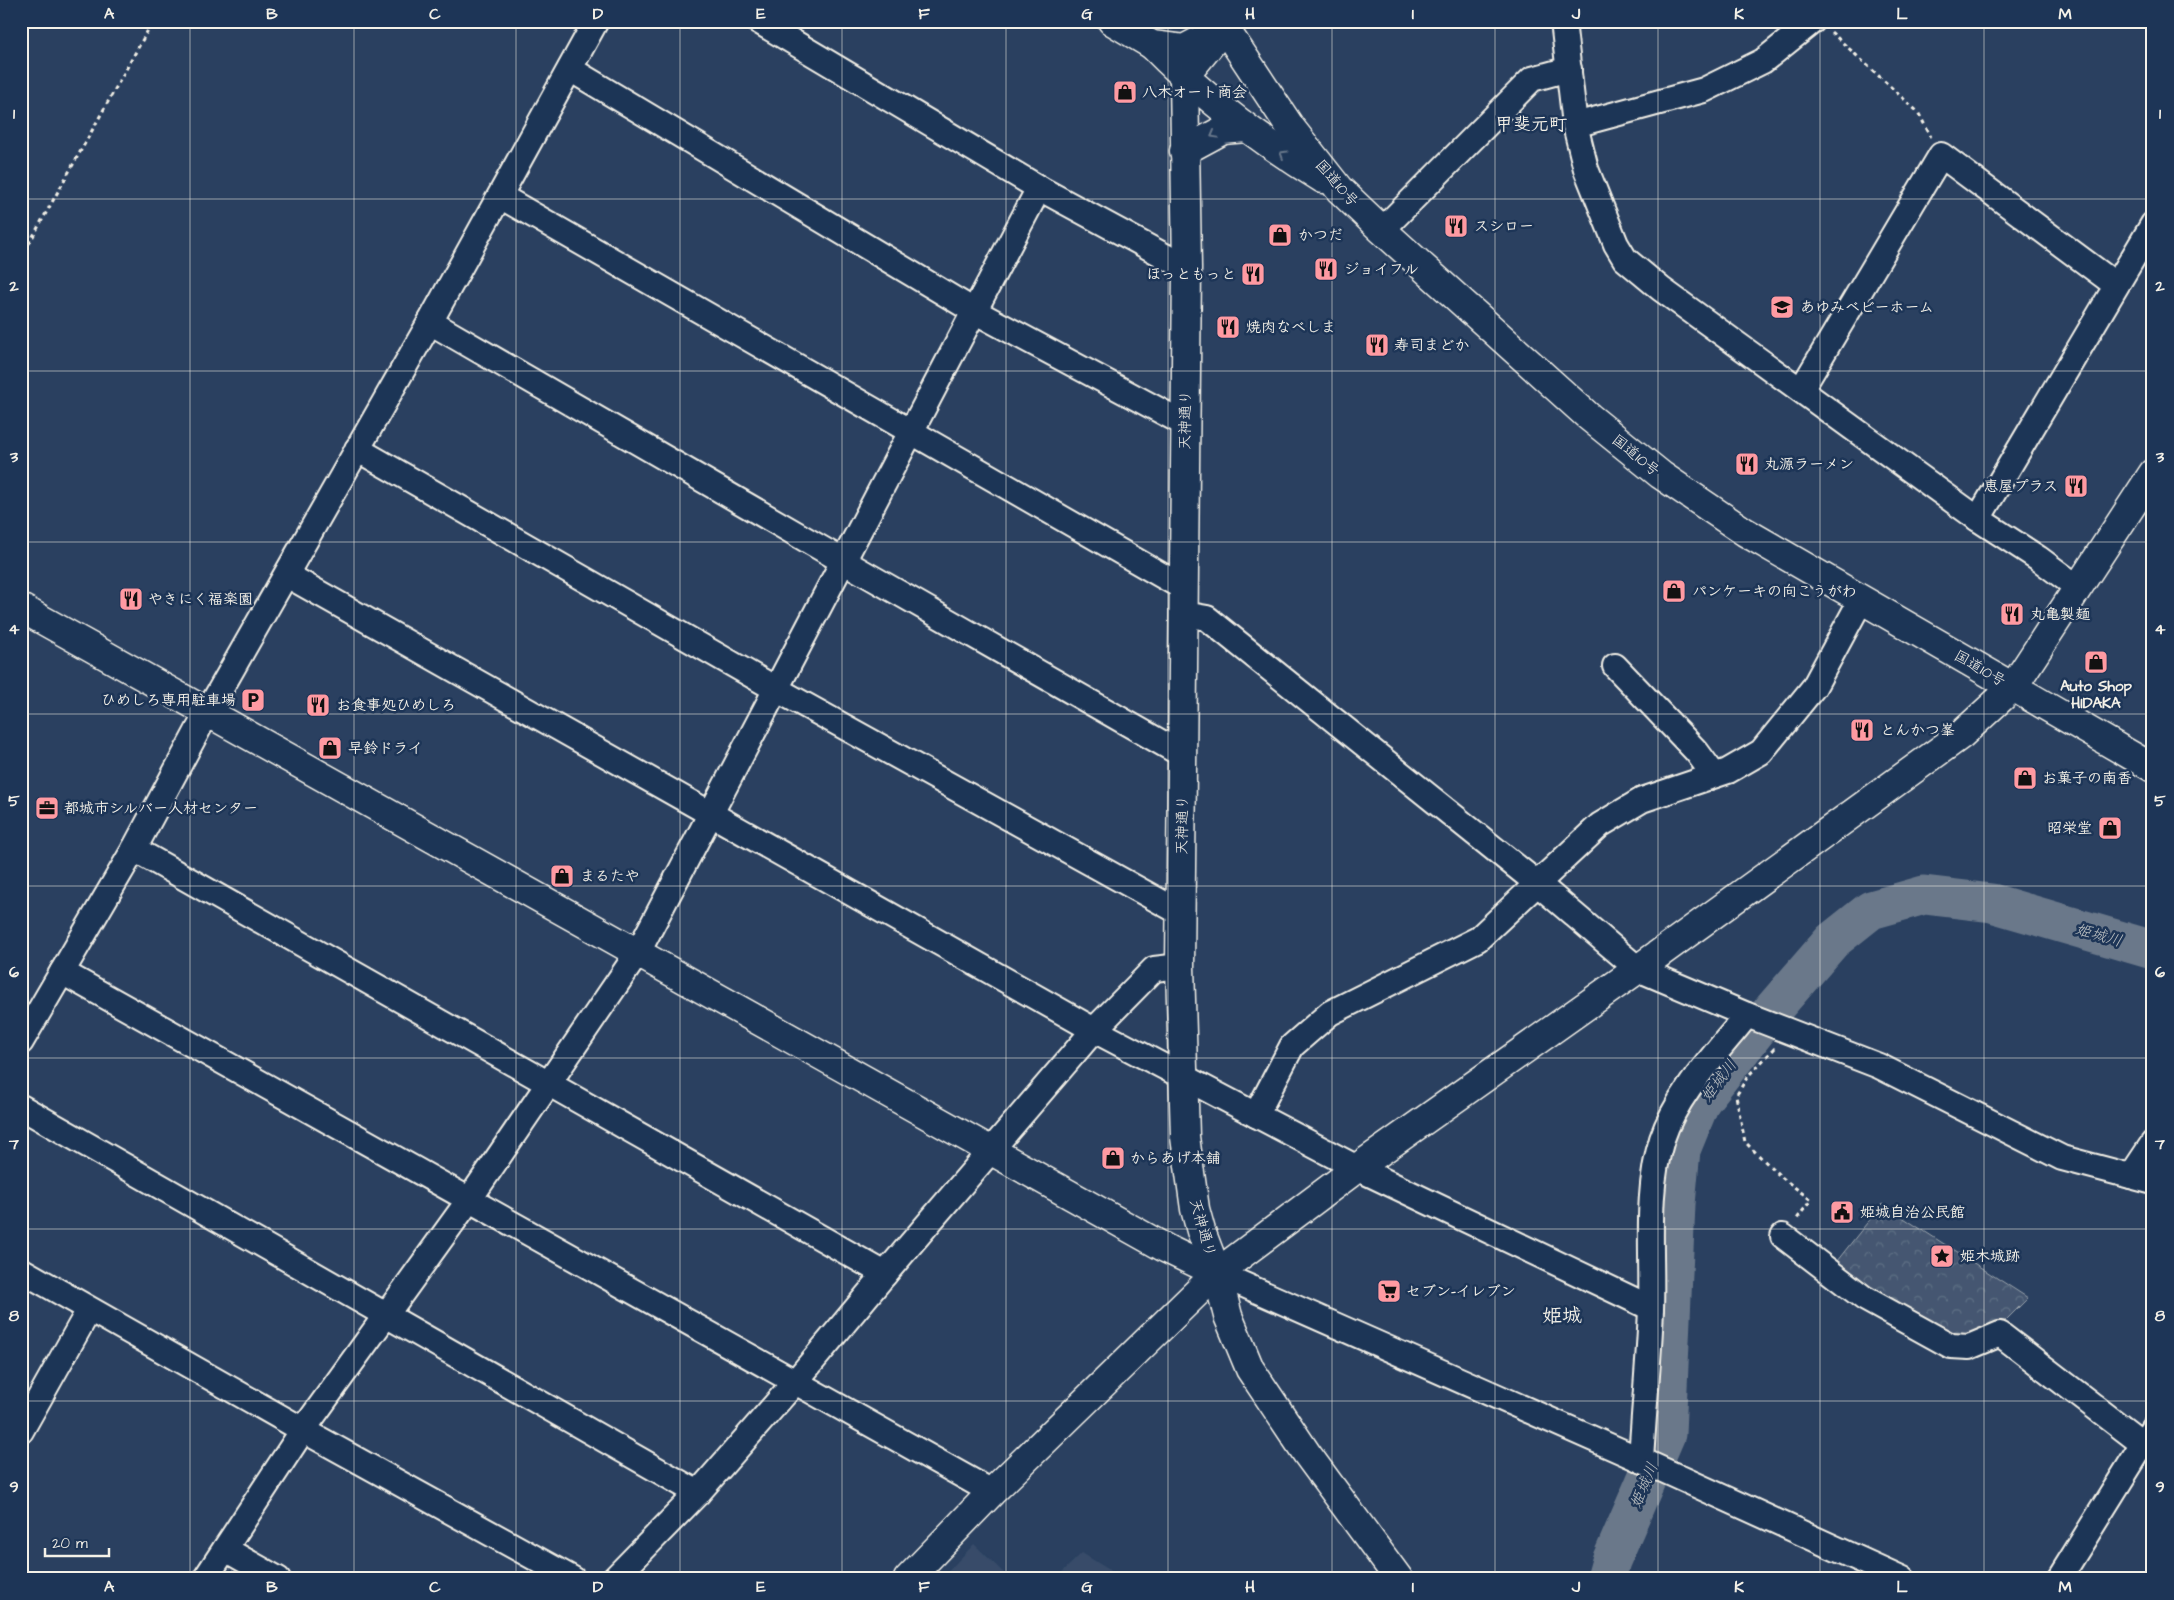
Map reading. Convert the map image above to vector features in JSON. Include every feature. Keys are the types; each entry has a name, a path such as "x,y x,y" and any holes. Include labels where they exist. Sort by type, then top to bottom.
{"main road":[{"path":"1112,21 1152,45 1184,77 1273,148 1340,189"},
{"path":"1152,45 1184,49 1222,24"},
{"path":"1184,77 1222,24"},
{"name":"国道10号","path":"1222,24 1291,128 1340,189 1382,230 1588,416 1661,475 1745,532 2153,768"},
{"name":"天神通り","path":"1184,77 1187,268 1180,966 1185,1137 1195,1209 1203,1239 1217,1273 1228,1316 1250,1369 1306,1454 1399,1579"},
{"path":"1184,151 1223,130 1246,128"},
{"path":"908,1579 992,1492 1217,1273 1357,1168 1638,969 1961,735 2013,687 2153,473"},
{"path":"21,608 1167,1249 1217,1273"}],"street":[{"path":"21,1042 134,849 207,713 430,322 596,21"},
{"path":"758,21 1038,188 1187,268"},
{"path":"1563,21 1575,125 1586,169 1616,244 1625,259 1978,520 2038,558 2077,588"},
{"path":"1575,125 1704,90 1763,62 1819,24"},
{"path":"570,69 974,311 1185,424"},
{"path":"1382,230 1532,79 1569,69"},
{"path":"1801,390 1941,155 2116,285"},
{"path":"205,1579 303,1430 469,1200 637,954 1038,188"},
{"path":"500,196 910,433 1183,601 1207,618 1538,884 1638,969 1749,1016 1879,1066 2062,1158 2142,1179 2153,1143"},
{"path":"1978,520 2153,224"},
{"path":"430,322 1183,755"},
{"path":"357,449 776,689 1180,913"},
{"path":"287,575 711,812 1094,1030 1357,1168 1651,1308"},
{"path":"1256,1115 1292,1046 1330,1013 1478,939 1600,825 1642,800 1728,771 1761,752 1814,687 1862,600"},
{"path":"1615,666 1698,752 1714,776"},
{"path":"134,849 550,1082 885,1274"},
{"path":"614,1579 698,1493 796,1381 1094,1030 1154,969 1180,966"},
{"path":"62,972 992,1492"},
{"path":"1641,1460 1651,1308 1650,1241 1652,1192 1662,1139 1683,1095 1749,1016"},
{"path":"21,1107 698,1493"},
{"path":"1783,1236 1864,1298 1951,1346 1969,1347 2000,1334 2148,1436 2059,1579"},
{"path":"21,1270 303,1430 573,1579"},
{"path":"1217,1273 1641,1460 1903,1579"},
{"path":"21,1431 89,1310"},
{"path":"225,1549 278,1579"}],"path":[{"path":"21,258 153,21"},
{"path":"1819,24 1918,112 1941,155"},
{"path":"1783,1236 1811,1200 1780,1176 1744,1142 1736,1096 1748,1076 1788,1030"}],"shaded area":[{"path":"974,1544 1010,1579 941,1579"},
{"path":"1082,1553 1124,1579 1055,1579"}],"green space":[{"path":"1882,1204 2028,1298 2000,1326 1966,1335 1939,1330 1833,1266"}],"waterway":[{"name":"姫城川","path":"1606,1579 1611,1561 1666,1434 1676,1204 1681,1150 1701,1101 1774,1008 1832,941 1871,910 1924,895 1992,903 2153,950"}],"place":[{"name":"八木オート商会","path":"1125,92"},
{"name":"スシロー","path":"1456,226"},
{"name":"かつだ","path":"1280,235"},
{"name":"ジョイフル","path":"1326,269"},
{"name":"ほっともっと","path":"1253,274"},
{"name":"あゆみベビーホーム","path":"1782,307"},
{"name":"焼肉なべしま","path":"1228,327"},
{"name":"寿司まどか","path":"1377,345"},
{"name":"丸源ラーメン","path":"1747,464"},
{"name":"恵屋プラス","path":"2076,486"},
{"name":"パンケーキの向こうがわ","path":"1674,591"},
{"name":"やきにく福楽園","path":"131,599"},
{"name":"丸亀製麺","path":"2012,614"},
{"name":"Auto Shop HIDAKA","path":"2096,662"},
{"name":"ひめしろ専用駐車場","path":"253,700"},
{"name":"お食事処ひめしろ","path":"318,705"},
{"name":"とんかつ峯","path":"1862,730"},
{"name":"早鈴ドライ","path":"330,748"},
{"name":"お菓子の南香","path":"2025,778"},
{"name":"都城市シルバー人材センター","path":"47,808"},
{"name":"昭栄堂","path":"2110,828"},
{"name":"まるたや","path":"562,876"},
{"name":"からあげ本舗","path":"1113,1158"},
{"name":"姫城自治公民館","path":"1842,1212"},
{"name":"姫木城跡","path":"1942,1256"},
{"name":"セブン-イレブン","path":"1389,1291"}],"district":[{"name":"甲斐元町","path":"1531,124"},
{"name":"姫城","path":"1562,1315"}]}
